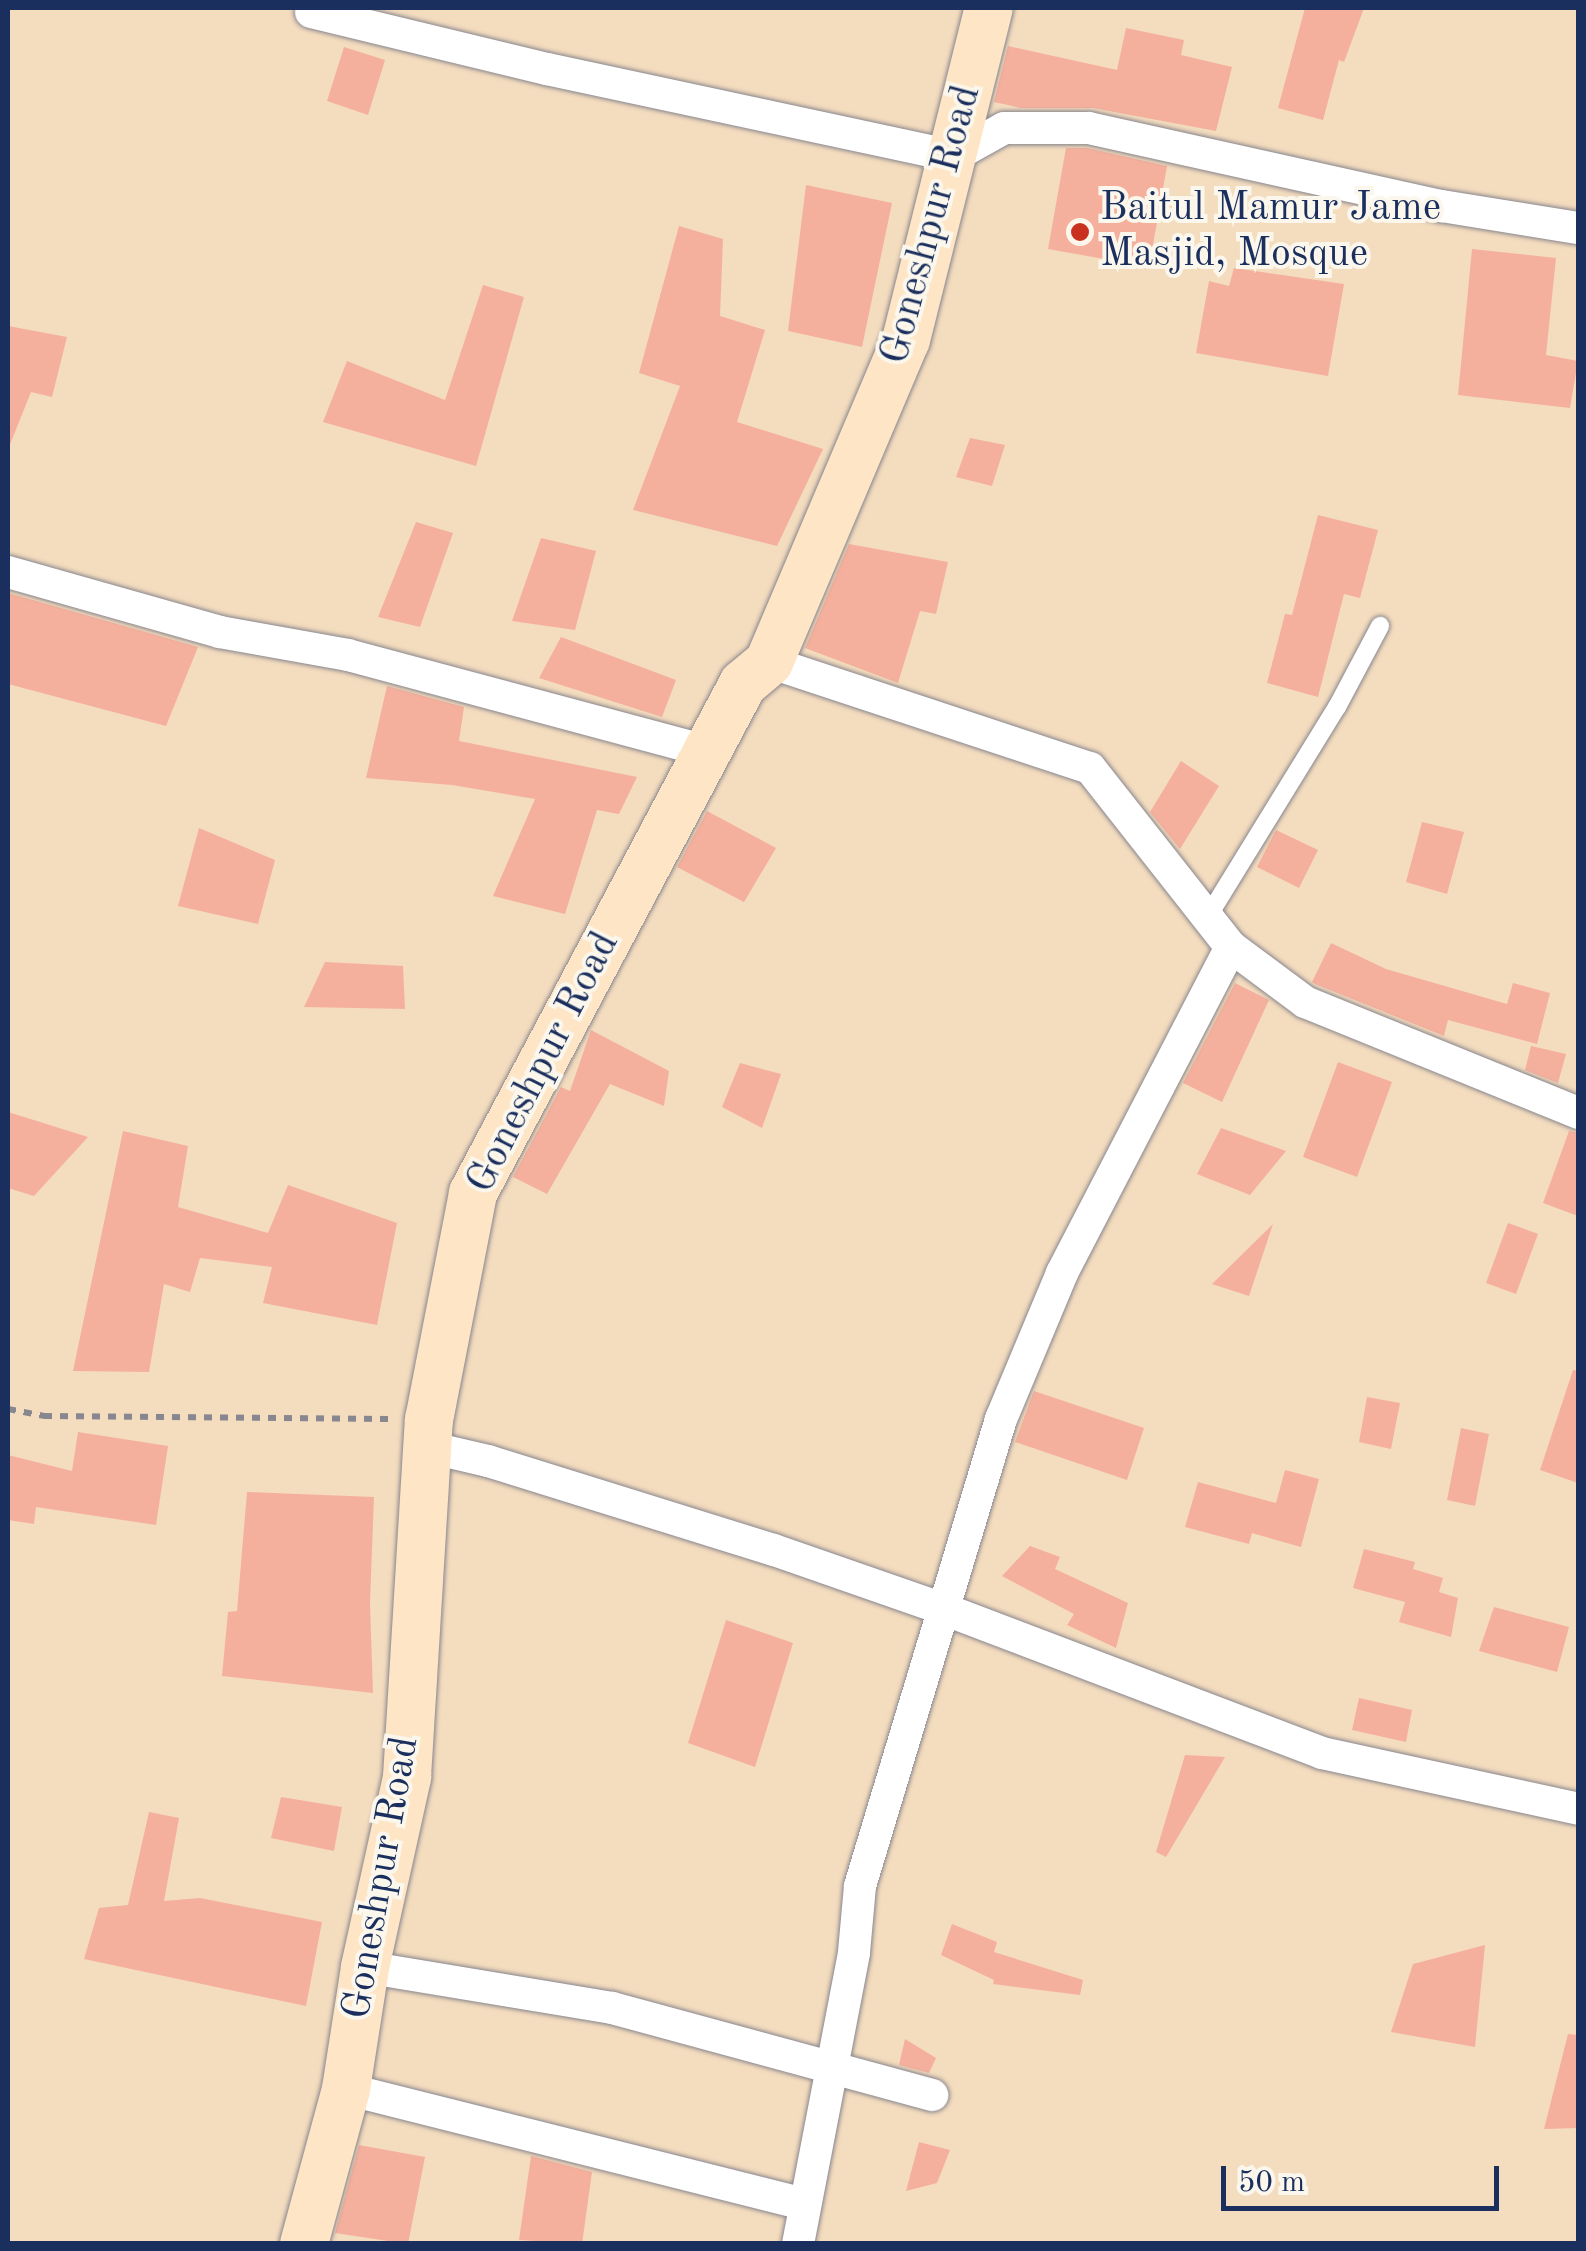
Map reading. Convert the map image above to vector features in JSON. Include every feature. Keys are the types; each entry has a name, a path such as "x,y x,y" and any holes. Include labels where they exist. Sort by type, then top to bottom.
{"street":[{"name":"Goneshpur Road","path":"304,2244 346,2089 365,1967 407,1777 428,1434 473,1193 743,684 769,662 906,340 989,8"},
{"path":"311,12 547,69 954,156 1004,128 1090,128 1442,206 1578,228"},
{"path":"8,572 220,632 348,656 706,751"},
{"path":"769,662 1090,768 1231,947 1305,1002 1578,1112"},
{"path":"798,2244 854,1952 860,1886 1001,1419 1062,1273 1231,947"},
{"path":"428,1434 488,1461 774,1550 946,1610 1322,1753 1578,1809"},
{"path":"365,1967 612,2008 932,2095"},
{"path":"346,2089 804,2204"}],"lane":[{"path":"1207,918 1337,706 1380,626"}],"path":[{"path":"8,1410 44,1416 428,1434"}],"building":[{"path":"1305,8 1364,8 1344,62 1339,60 1323,120 1278,108"},
{"path":"1126,28 1184,40 1181,55 1232,67 1216,131 1093,108 1021,108 994,102 1008,46 1117,70"},
{"path":"344,47 385,60 368,115 327,101"},
{"path":"1066,148 1087,148 1167,166 1149,267 1048,249"},
{"path":"806,185 892,203 862,347 788,331"},
{"path":"679,226 723,239 720,316 765,330 737,422 823,449 777,546 633,510 680,386 639,373"},
{"path":"1472,249 1556,258 1546,355 1578,361 1570,408 1458,395"},
{"path":"1234,268 1344,284 1328,376 1196,353 1209,281 1229,286"},
{"path":"483,285 524,297 476,466 323,422 347,361 445,400"},
{"path":"8,326 67,337 52,397 31,392 9,447"},
{"path":"970,438 1005,445 992,486 956,477"},
{"path":"1318,515 1378,530 1360,598 1344,594 1318,697 1267,683 1285,614 1292,615"},
{"path":"416,522 453,533 420,627 378,617"},
{"path":"541,538 596,551 575,630 512,621"},
{"path":"849,544 948,562 936,614 920,611 898,683 805,648"},
{"path":"8,593 198,647 166,726 8,684"},
{"path":"561,637 676,680 662,717 539,678"},
{"path":"387,686 464,707 459,741 637,777 619,814 597,810 565,914 493,896 535,799 452,785 366,778"},
{"path":"1181,761 1219,786 1180,849 1150,812"},
{"path":"707,811 776,848 744,902 677,867"},
{"path":"1422,822 1464,832 1447,894 1406,882"},
{"path":"199,828 275,860 258,924 178,906"},
{"path":"1276,830 1318,850 1299,888 1257,867"},
{"path":"1331,943 1386,969 1507,1004 1513,983 1550,993 1537,1044 1448,1020 1444,1036 1315,984 1312,982"},
{"path":"325,962 403,966 405,1009 304,1007"},
{"path":"1235,983 1269,1000 1222,1102 1183,1083"},
{"path":"591,1030 669,1071 664,1106 610,1084 547,1194 513,1177 561,1087 570,1091"},
{"path":"1531,1046 1566,1054 1558,1083 1525,1070"},
{"path":"1338,1062 1392,1082 1357,1177 1303,1157"},
{"path":"740,1063 781,1074 762,1128 722,1107"},
{"path":"8,1112 88,1137 34,1196 8,1188"},
{"path":"1221,1128 1286,1151 1250,1195 1197,1174"},
{"path":"123,1131 188,1146 178,1207 268,1233 288,1185 397,1223 377,1325 263,1303 272,1267 200,1258 190,1292 164,1284 149,1372 73,1371"},
{"path":"1569,1131 1578,1133 1578,1216 1543,1203"},
{"path":"1508,1223 1538,1234 1516,1294 1486,1283"},
{"path":"1273,1224 1249,1296 1212,1284"},
{"path":"1573,1370 1578,1371 1578,1483 1540,1470"},
{"path":"1034,1391 1144,1428 1127,1480 1015,1442"},
{"path":"1367,1397 1400,1403 1391,1449 1359,1442"},
{"path":"1461,1428 1489,1434 1475,1506 1447,1500"},
{"path":"78,1432 168,1446 156,1525 36,1507 34,1524 8,1520 8,1455 72,1471"},
{"path":"1285,1470 1319,1479 1301,1547 1252,1533 1249,1544 1185,1527 1198,1482 1276,1503"},
{"path":"247,1492 374,1497 370,1603 373,1693 222,1676 228,1612 237,1611"},
{"path":"1030,1546 1060,1557 1055,1569 1128,1603 1116,1648 1067,1625 1074,1614 1002,1576"},
{"path":"1364,1549 1415,1562 1413,1569 1443,1578 1439,1592 1458,1598 1451,1637 1399,1622 1405,1602 1353,1588"},
{"path":"1494,1607 1569,1627 1557,1672 1479,1651"},
{"path":"726,1620 793,1643 755,1767 688,1743"},
{"path":"1359,1698 1412,1710 1406,1742 1352,1730"},
{"path":"1185,1755 1225,1757 1166,1857 1156,1852"},
{"path":"281,1797 342,1807 334,1851 271,1838"},
{"path":"149,1812 179,1818 164,1901 200,1898 322,1922 306,2006 84,1959 99,1908 128,1905"},
{"path":"952,1924 997,1942 994,1952 1083,1980 1080,1995 993,1984 994,1980 941,1955"},
{"path":"1485,1945 1475,2047 1391,2032 1413,1964"},
{"path":"1568,2034 1578,2035 1578,2128 1544,2129"},
{"path":"905,2039 936,2058 929,2073 899,2065"},
{"path":"919,2142 950,2150 937,2183 906,2191"},
{"path":"359,2145 425,2157 408,2244 335,2233"},
{"path":"531,2156 592,2172 582,2244 519,2240"}],"place":[{"name":"Baitul Mamur Jame Masjid, Mosque","path":"1080,232"}]}
